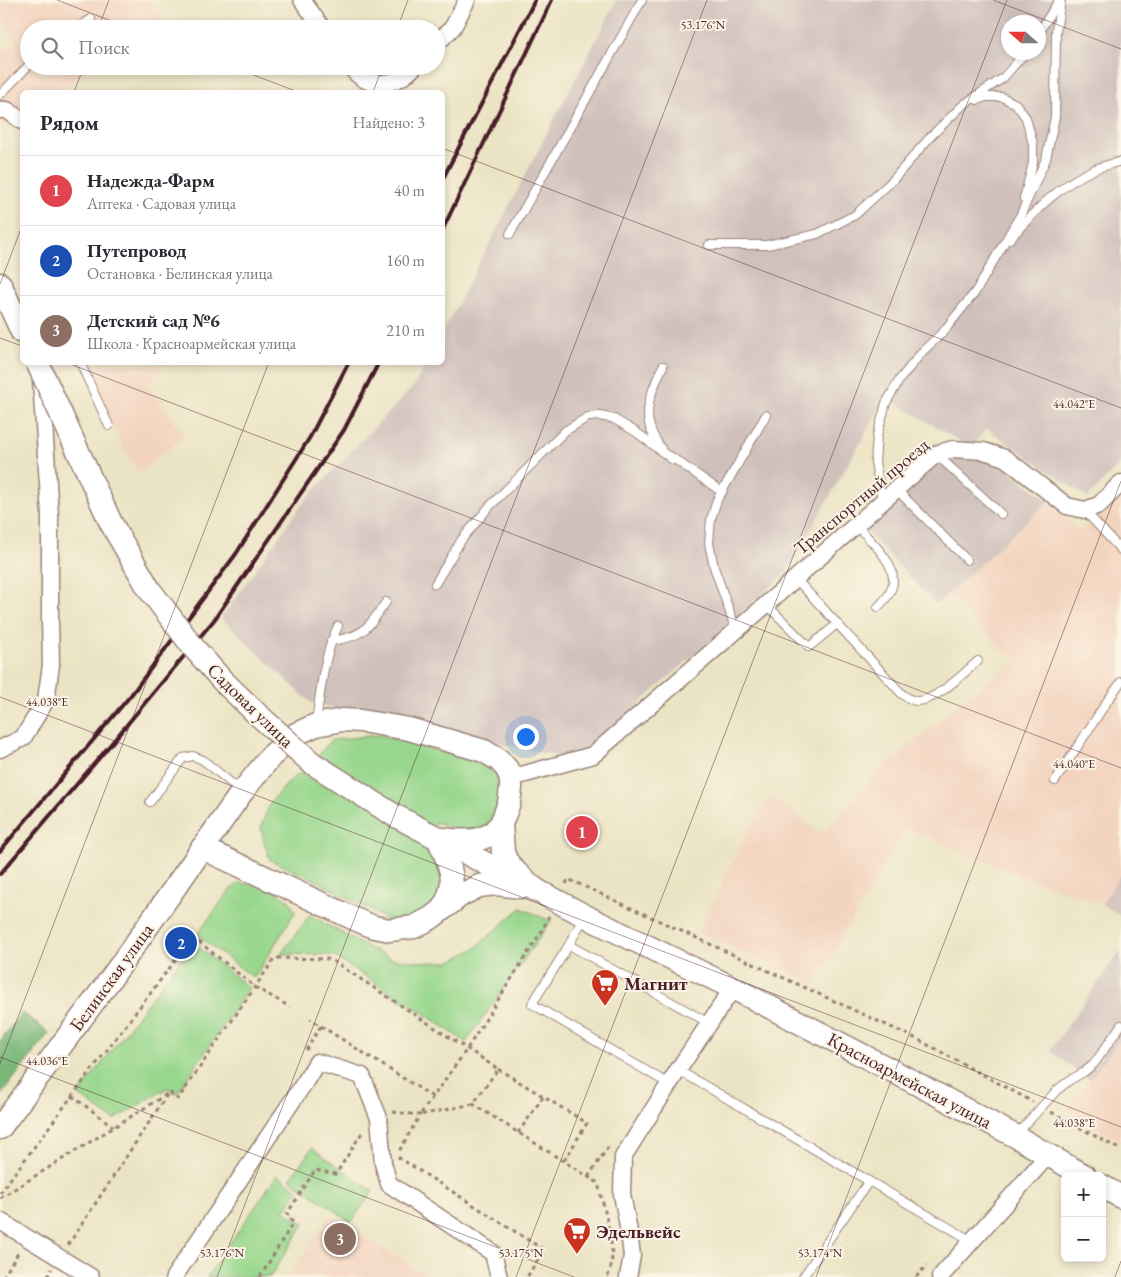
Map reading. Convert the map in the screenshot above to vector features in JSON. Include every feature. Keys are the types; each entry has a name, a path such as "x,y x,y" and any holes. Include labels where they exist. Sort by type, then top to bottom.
{"main road":[{"path":"0,284 20,328"},
{"name":"Садовая улица","path":"39,365 111,523 149,589 193,647 221,679 312,763 392,814 590,918"},
{"name":"Белинская улица","path":"0,1128 112,977 242,792 271,756 296,734 316,724 342,720 361,720 409,729 484,751 500,760 511,778"},
{"path":"511,778 508,804 501,824 503,852 506,860 535,890"},
{"path":"434,836 466,840 482,838 491,834 501,824"},
{"path":"434,836 446,857 452,879 448,900 441,910"},
{"path":"202,848 359,921 374,927 390,930 414,927 431,918 461,895 479,886 496,884 535,890"},
{"name":"Красноармейская улица","path":"590,918 732,988 1049,1154 1078,1172"},
{"path":"1106,1188 1121,1197"}],"street":[{"path":"302,0 316,20"},
{"path":"445,34 452,27 467,0"},
{"path":"359,75 373,84 392,83 404,75"},
{"path":"0,110 7,110 20,120"},
{"path":"0,749 23,738 46,700 51,665 50,514 38,365"},
{"name":"Транспортный проезд","path":"511,778 593,755 936,454 953,449 984,451 1005,458 1067,506 1084,510"},
{"path":"1084,510 1100,505 1121,483"},
{"path":"628,1277 632,1256 622,1194 623,1157 732,988"},
{"path":"174,1277 317,1062 362,1076 376,1110 383,1163 389,1184 493,1253 499,1277"},
{"path":"940,1277 1049,1154"},
{"path":"0,1221 90,1277"}],"lane":[{"path":"510,234 642,0"},
{"path":"1046,22 1060,0"},
{"path":"882,501 875,462 877,436 886,403 900,378 976,291 1021,214 1046,159 1055,117 1056,31 1060,0"},
{"path":"709,245 767,245 817,234 854,214 892,181 931,136 963,105 1002,78 1019,60"},
{"path":"0,95 20,74"},
{"path":"963,105 986,97 1002,97 1016,104 1026,118 1033,144 1033,163 1021,214"},
{"path":"998,254 1030,216 1063,187 1095,169 1121,162"},
{"path":"81,365 109,426"},
{"path":"663,366 651,392 648,411 650,428 658,445 673,460"},
{"path":"736,630 714,567 709,543 711,519 717,500 766,414"},
{"path":"435,584 462,540 489,507 565,432 588,417 600,416 614,419 636,432 673,460 722,492"},
{"path":"936,454 1001,514"},
{"path":"896,489 967,560"},
{"path":"1084,510 1121,550"},
{"path":"856,525 885,557 892,570 894,581 890,592 878,607"},
{"path":"795,578 902,694 915,701 924,701 936,696 978,661"},
{"path":"331,641 359,634 370,624 386,602"},
{"path":"763,606 808,647 837,624"},
{"path":"316,724 323,671 331,641 338,626"},
{"path":"1055,780 1121,682"},
{"path":"150,802 183,758 193,756 203,760 242,792"},
{"path":"590,918 569,945 532,1004 870,1181 972,1241"},
{"path":"569,945 709,1023"},
{"path":"1015,1136 1057,1090 1094,1064 1121,1025"},
{"path":"803,1277 870,1181"}],"path":[{"path":"527,1277 544,1250 396,1156 420,1115 467,1049 538,937 568,879 917,1039 1036,1104"},
{"path":"0,1194 72,1096 193,938 255,987 290,1007"},
{"path":"321,1026 433,1097"},
{"path":"498,1069 587,1123 564,1162"},
{"path":"0,1198 169,1092"},
{"path":"72,1096 114,1127"},
{"path":"518,1133 544,1096"},
{"path":"260,1277 293,1223 287,1214 314,1170 336,1174 376,1110 420,1115 473,1104"},
{"path":"1044,1109 1121,1150"},
{"path":"598,1183 608,1224 612,1256 607,1277"},
{"path":"3,1277 28,1238"},
{"path":"916,1277 928,1264"}],"shaded area":[{"path":"7,0 151,0 165,19 20,20 20,75 80,75 57,90 20,90 20,115 0,128 0,54 16,43 0,12 0,5"},
{"path":"617,0 1121,0 1121,462 1088,498 987,429 971,448 886,397 787,572 576,760 311,703 221,618 306,499 414,386 425,365 445,365 445,328"},
{"path":"80,365 167,365 147,384 184,436 138,474"},
{"path":"979,456 999,463 1049,501 936,605 866,531 936,464 955,458"},
{"path":"1121,492 1121,874 1102,904 1009,871 905,827 879,876 814,984 698,932 745,837 769,796 822,834 881,769 1014,661 948,594 1049,501 1080,532"},
{"path":"1121,874 1121,916 1102,904"},
{"path":"1121,950 1121,1038 1090,1080 1050,1051"},
{"path":"1121,1038 1121,1142 1067,1110"},
{"path":"329,1214 428,1277 289,1277"}],"green space":[{"path":"380,735 481,764 497,775 500,800 487,825 473,831 453,828 436,822 423,850 436,862 444,886 437,907 411,920 388,920 315,880 270,860 261,827 271,801 295,776 306,771 331,740"},
{"path":"239,883 266,886 289,900 295,912 254,978 197,935 230,890"},
{"path":"521,908 551,921 466,1042 332,955 281,954 310,915 359,943 392,959 449,962 474,949"},
{"path":"193,943 249,988 177,1093 167,1088 114,1120 78,1095"},
{"path":"22,1012 49,1033 0,1096 0,1041"},
{"path":"312,1148 373,1191 351,1222 290,1179"},
{"path":"277,1175 299,1190 284,1211 304,1224 270,1277 207,1277"}],"railway":[{"path":"445,174 535,0"},
{"path":"445,225 552,0"},
{"path":"0,851 131,695 236,554 310,437 347,365"},
{"path":"0,874 214,620 344,430 377,365"}],"place":[{"name":"Надежда-Фарм","path":"582,832"},
{"name":"Путепровод","path":"181,943"},
{"name":"Магнит","path":"605,1007"},
{"name":"Детский сад №6","path":"340,1239"},
{"name":"Эдельвейс","path":"577,1255"}]}
